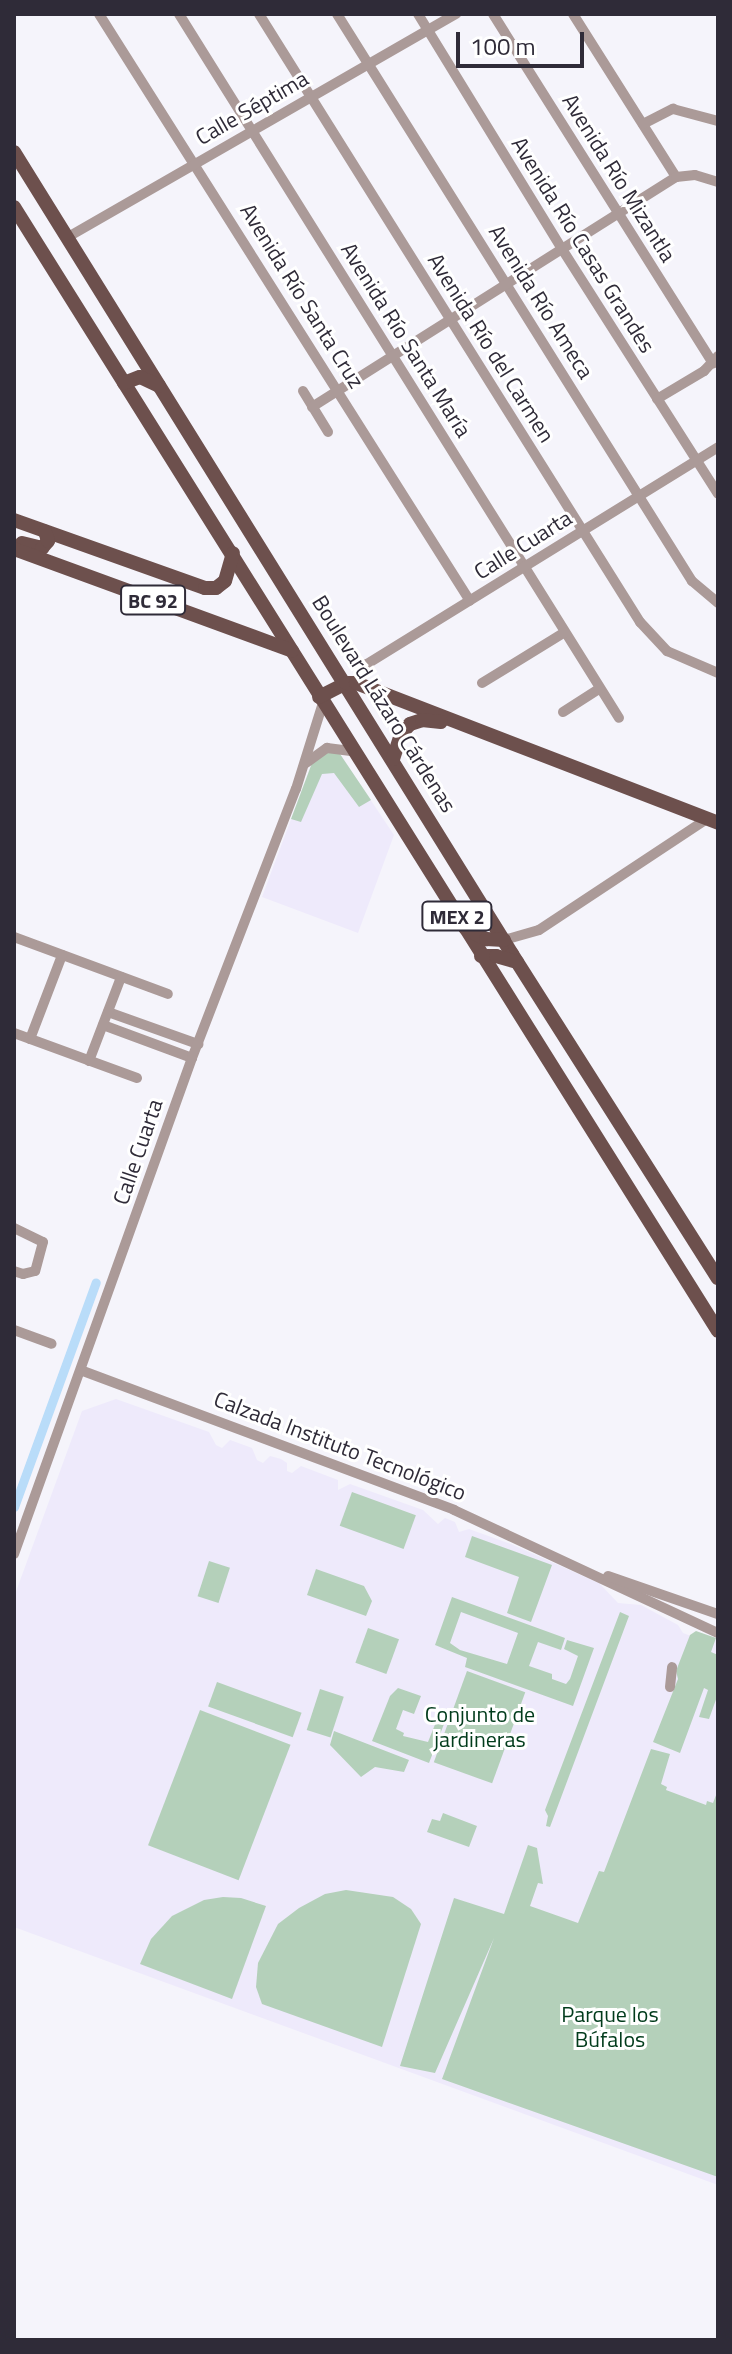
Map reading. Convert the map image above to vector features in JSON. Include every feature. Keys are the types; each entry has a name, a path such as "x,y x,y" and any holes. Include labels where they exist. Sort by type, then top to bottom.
{"main road":[{"name":"Boulevard Lázaro Cárdenas","path":"14,152 351,683 393,759 517,962 718,1278"},
{"name":"MEX 2","path":"14,207 718,1331"},
{"path":"124,383 140,377 163,388"},
{"name":"BC 92","path":"14,520 205,588 219,586 225,581 233,553"},
{"path":"14,540 42,548 48,541 45,531"},
{"name":"BC 92","path":"14,549 292,651"},
{"path":"321,700 351,683 712,821"},
{"path":"393,759 401,734 416,721 466,726"},
{"path":"464,928 486,939 504,940"},
{"path":"481,956 496,956 517,962"},
{"path":"576,1103 593,1103 602,1093"}],"street":[{"name":"Avenida Río Santa Cruz","path":"99,14 470,601"},
{"name":"Avenida Río Santa María","path":"179,14 619,718"},
{"name":"Avenida Río del Carmen","path":"259,14 583,531 657,642 681,659 718,673"},
{"name":"Avenida Río Ameca","path":"337,14 692,581 718,603"},
{"name":"Avenida Río Casas Grandes","path":"418,14 562,249 718,494"},
{"name":"Calle Séptima","path":"68,237 456,14"},
{"name":"Avenida Río Mizantla","path":"493,14 618,214 715,359"},
{"path":"573,14 676,177"},
{"path":"643,124 673,109 718,121"},
{"path":"312,407 676,177 695,175 718,182"},
{"path":"657,399 715,359"},
{"path":"303,391 328,432"},
{"name":"Calle Cuarta","path":"351,683 367,664 718,447"},
{"path":"482,683 565,632"},
{"path":"563,712 599,689"},
{"name":"Calle Cuarta","path":"14,1554 83,1371 192,1058 304,764 321,700"},
{"path":"304,764 327,748 353,751"},
{"path":"504,940 546,926 712,821"},
{"path":"14,937 168,994"},
{"path":"30,1039 62,955"},
{"path":"89,1061 121,977"},
{"path":"108,1012 198,1044"},
{"path":"103,1025 192,1058"},
{"path":"14,1033 137,1078"},
{"path":"14,1228 43,1242 35,1271 23,1274 14,1271"},
{"path":"14,1330 52,1344"},
{"name":"Calzada Instituto Tecnológico","path":"83,1371 440,1505 580,1566 718,1633"},
{"name":"Calzada Instituto Tecnológico","path":"580,1566 718,1614"},
{"path":"697,1625 696,1617 703,1609"},
{"path":"670,1687 672,1667"}],"shaded area":[{"path":"340,754 394,835 358,933 262,897 312,763"},
{"path":"116,1399 209,1432 216,1445 222,1448 230,1440 252,1448 257,1460 263,1463 270,1456 281,1459 287,1463 287,1471 292,1473 301,1466 338,1480 338,1490 350,1484 423,1510 438,1524 445,1518 455,1522 459,1532 469,1529 511,1544 599,1583 618,1603 641,1605 678,1625 683,1633 691,1636 697,1633 718,1641 718,2185 14,1927 14,1597 82,1411"}],"green space":[{"path":"328,752 340,754 371,800 359,807 334,773 322,774 301,822 291,819 312,763"},
{"path":"352,1492 416,1515 404,1549 340,1526"},
{"path":"472,1536 552,1565 531,1622 507,1613 519,1577 465,1557"},
{"path":"209,1561 230,1568 218,1603 198,1596"},
{"path":"316,1569 364,1586 372,1601 366,1616 307,1595"},
{"path":"452,1597 565,1638 561,1650 538,1642 529,1666 552,1674 552,1679 566,1684 570,1679 578,1656 564,1649 567,1640 594,1648 573,1706 465,1667 467,1658 435,1645","holes":["461,1612 518,1633 507,1664 460,1650 450,1643"]},
{"path":"620,1612 629,1616 550,1827 546,1826 548,1816 545,1810"},
{"path":"368,1628 399,1639 386,1674 355,1663"},
{"path":"696,1631 716,1638 711,1652 718,1655 718,1694 709,1719 699,1717 708,1690 704,1688 680,1753 653,1742 678,1679 676,1671 690,1635"},
{"name":"Conjunto de jardineras","path":"467,1671 525,1692 492,1783 434,1762"},
{"path":"217,1682 302,1713 293,1737 208,1706"},
{"path":"398,1688 421,1696 414,1714 403,1710 396,1729 404,1733 403,1736 428,1742 436,1722 444,1724 429,1763 372,1741 390,1696"},
{"path":"320,1689 344,1697 330,1738 307,1730"},
{"path":"200,1710 291,1745 239,1880 148,1845"},
{"path":"334,1731 409,1760 404,1772 375,1767 361,1777 330,1745"},
{"name":"Parque los Búfalos","path":"651,1749 670,1754 661,1784 667,1787 666,1790 706,1805 707,1801 713,1803 718,1790 718,2177 442,2079 494,1938 435,2073 400,2066 454,1898 504,1914 528,1845 537,1848 543,1884 538,1883 530,1906 578,1923 599,1871 604,1872"},
{"path":"443,1813 477,1826 469,1847 427,1832 432,1819 440,1821"},
{"path":"346,1890 393,1897 411,1909 421,1924 382,2047 262,2004 256,1987 258,1963 278,1924 325,1894"},
{"path":"241,1898 266,1906 232,1999 140,1964 151,1939 172,1916 204,1900"}],"waterway":[{"path":"14,1507 96,1282"}]}
